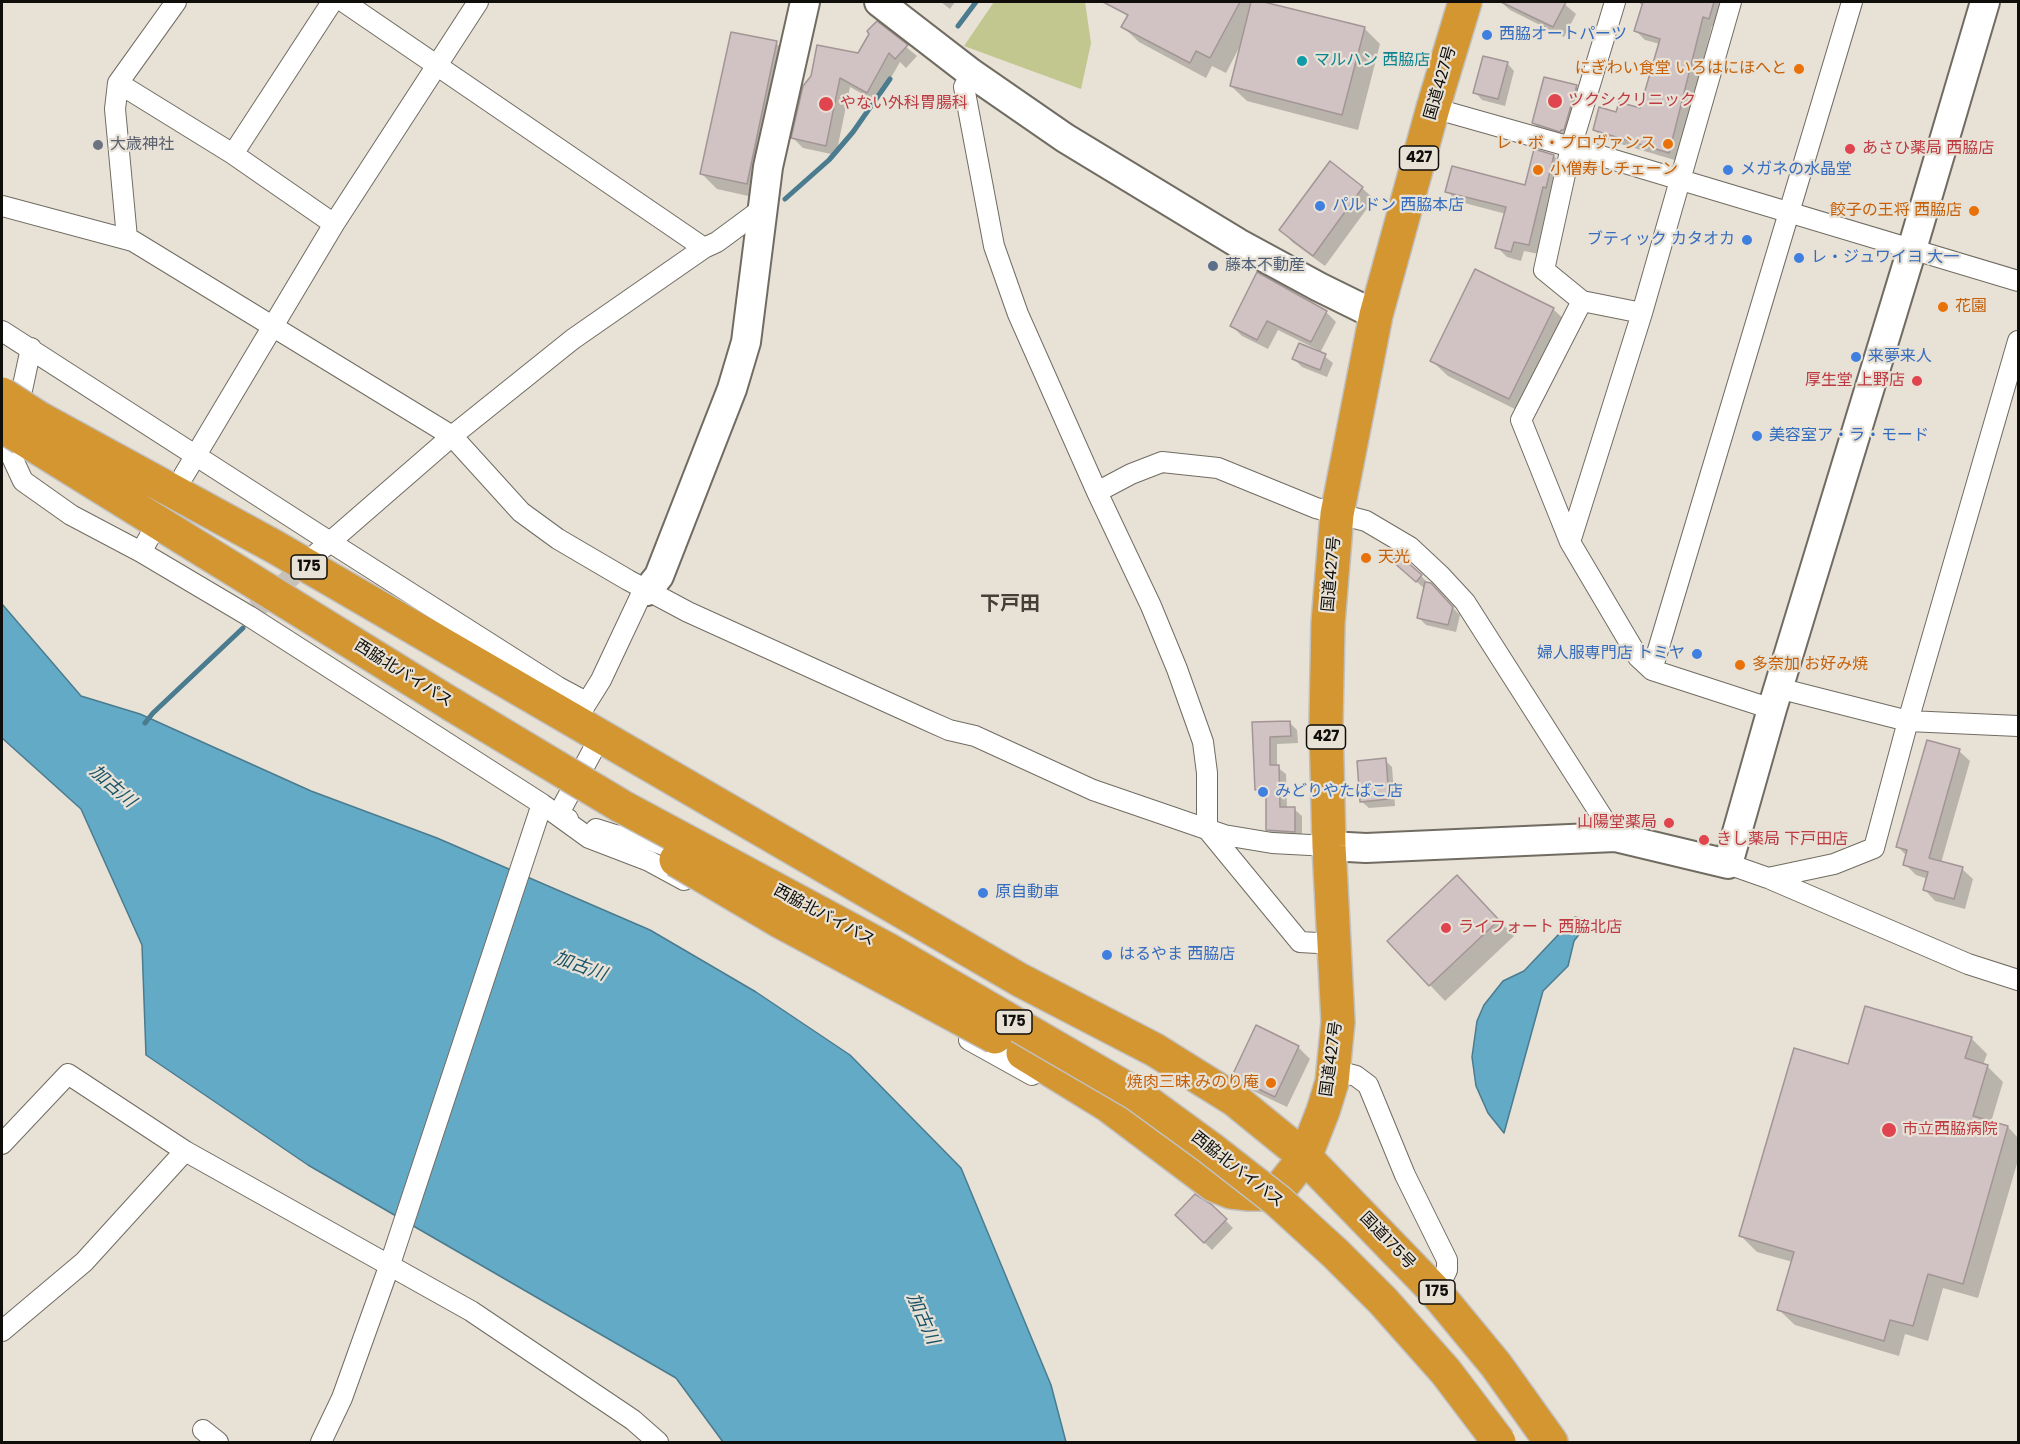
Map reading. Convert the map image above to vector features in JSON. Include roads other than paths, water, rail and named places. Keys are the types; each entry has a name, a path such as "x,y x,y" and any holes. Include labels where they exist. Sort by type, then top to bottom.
{"highway":[{"name":"国道427号","path":"1305,1157 1323,1111 1333,1070 1338,1022 1329,846 1326,723 1328,622 1337,514 1376,315 1465,2"},
{"name":"175","path":"2,394 21,427 81,474 236,585 447,710 781,922 1023,1053 1109,1106 1214,1185 1231,1192 1265,1194 1282,1186 1305,1157 1234,1100 1155,1050 1020,980 587,720 275,547 21,427"},
{"name":"西脇北バイパス","path":"447,710 886,949 1136,1094 1278,1201 1336,1254 1383,1301 1446,1372 1499,1443"},
{"name":"国道175号","path":"1305,1157 1434,1290 1496,1365 1551,1443"}],"street":[{"path":"127,238 115,109 118,83 176,2"},
{"path":"233,154 332,2"},
{"path":"344,2 705,248"},
{"path":"184,475 334,224 478,2"},
{"path":"321,1443 342,1398 390,1264 537,824 550,810 601,680 641,595 659,576 735,380 746,342 768,167 805,2"},
{"path":"879,2 971,73 1075,144 1228,237 1318,287 1376,315"},
{"path":"1615,2 1571,147 1544,270 1582,301 1642,313"},
{"path":"1570,542 1642,313 1731,2"},
{"path":"1652,670 1852,2"},
{"path":"1728,864 1775,698 1985,2"},
{"path":"971,73 964,87 994,246 1018,314 1097,492 1152,606 1203,742 1207,766 1207,829 1300,942 1335,944"},
{"path":"118,83 233,154 334,224"},
{"path":"1433,108 2019,281"},
{"path":"2,206 127,238 456,440 521,512 558,539 647,591 688,612 922,718 949,730 975,736 1093,790 1224,835 1272,843 1366,848 1615,837 1728,864 1768,878 1968,964 2019,980"},
{"path":"323,548 456,440 573,339 717,242 763,208"},
{"path":"1582,301 1521,420 1570,542 1638,657 1652,670 1775,698 1908,721 2019,726"},
{"path":"2,331 195,456 323,548 558,687 587,720"},
{"path":"1768,878 1834,864 1874,849 1908,721 2019,341"},
{"path":"31,348 9,451 23,481 70,515 146,544 253,612 589,838 649,861 1058,1090"},
{"path":"1097,492 1131,474 1162,462 1218,468 1316,508 1366,521 1410,547 1465,602 1615,837"},
{"path":"550,810 604,832 667,845 1018,1030 1086,1072 1146,1132"},
{"path":"1333,1070 1356,1076 1368,1085 1406,1175 1447,1260 1447,1270 1434,1290"},
{"path":"2,1144 68,1074 185,1151 471,1311 633,1420 658,1443"},
{"path":"2,1331 84,1262 185,1151"}],"water":[{"name":"加古川","path":"2,604 81,696 140,714 311,791 437,838 650,930 756,992 850,1055 961,1168 1051,1385 1066,1442 723,1442 676,1378 308,1165 146,1055 142,945 81,809 2,738"},
{"path":"1575,917 1590,920 1574,941 1568,966 1543,991 1504,1133 1488,1113 1476,1086 1472,1057 1477,1021 1484,1005 1503,981 1524,971"}],"waterway":[{"path":"958,26 976,2"},
{"path":"785,199 829,160 853,132 890,79"},
{"path":"145,723 243,628"}],"tunnel":[{"path":"256,609 312,558"}],"place":[{"name":"西脇オートパーツ","path":"1487,35"},
{"name":"マルハン 西脇店","path":"1302,61"},
{"name":"にぎわい食堂 いろはにほへと","path":"1799,69"},
{"name":"ツクシクリニック","path":"1555,101"},
{"name":"やない外科胃腸科","path":"826,104"},
{"name":"レ・ボ・プロヴァンス","path":"1668,144"},
{"name":"大歳神社","path":"98,145"},
{"name":"あさひ薬局 西脇店","path":"1850,149"},
{"name":"小僧寿しチェーン","path":"1538,170"},
{"name":"メガネの水晶堂","path":"1728,170"},
{"name":"パルドン 西脇本店","path":"1320,206"},
{"name":"餃子の王将 西脇店","path":"1974,211"},
{"name":"ブティック カタオカ","path":"1747,240"},
{"name":"レ・ジュワイヨ 大一","path":"1799,258"},
{"name":"藤本不動産","path":"1213,266"},
{"name":"花園","path":"1943,307"},
{"name":"来夢来人","path":"1856,357"},
{"name":"厚生堂 上野店","path":"1917,381"},
{"name":"美容室ア・ラ・モード","path":"1757,436"},
{"name":"天光","path":"1366,558"},
{"name":"婦人服専門店 トミヤ","path":"1697,654"},
{"name":"多奈加 お好み焼","path":"1740,665"},
{"name":"みどりやたばこ店","path":"1263,792"},
{"name":"山陽堂薬局","path":"1669,823"},
{"name":"きし薬局 下戸田店","path":"1704,840"},
{"name":"原自動車","path":"983,893"},
{"name":"ライフォート 西脇北店","path":"1446,928"},
{"name":"はるやま 西脇店","path":"1107,955"},
{"name":"焼肉三昧 みのり庵","path":"1271,1083"},
{"name":"市立西脇病院","path":"1889,1130"}],"district":[{"name":"下戸田","path":"1010,605"}]}
